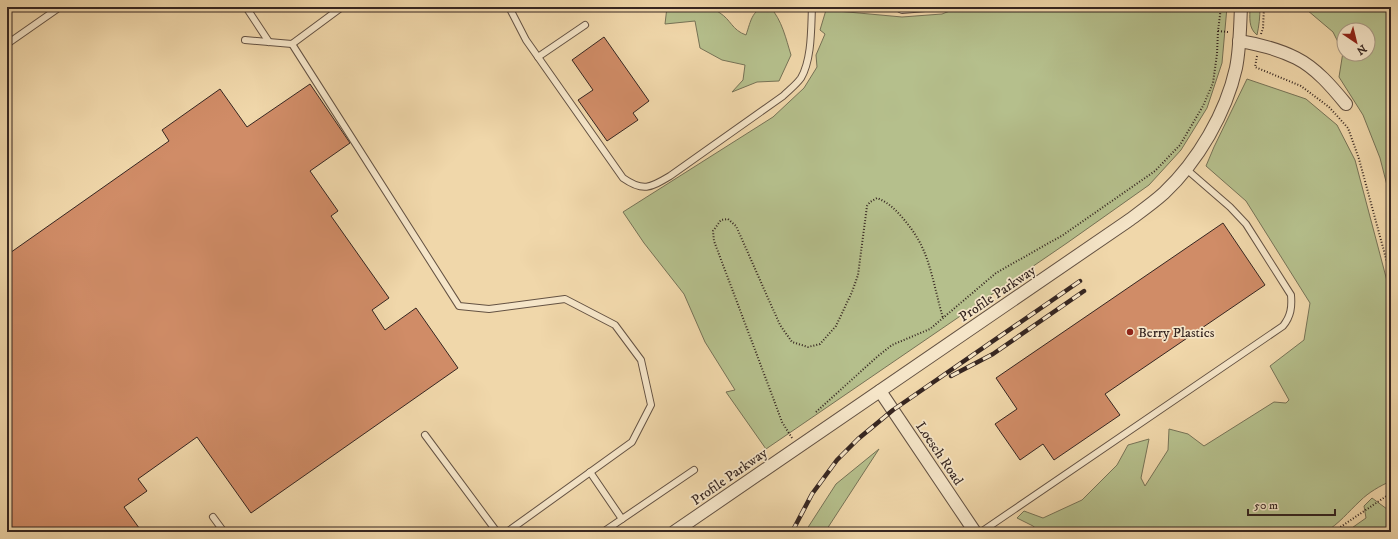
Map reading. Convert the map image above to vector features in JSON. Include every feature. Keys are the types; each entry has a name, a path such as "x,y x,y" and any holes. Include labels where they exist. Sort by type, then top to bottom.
{"street":[{"name":"Profile Parkway","path":"674,532 1128,221 1165,192 1203,145 1220,114 1236,67 1241,7"},
{"path":"1239,41 1259,45 1297,58 1325,80 1346,104"},
{"name":"Loesch Road","path":"880,390 975,532"}],"lane":[{"path":"7,44 60,7"},
{"path":"246,7 269,42"},
{"path":"245,40 292,44 342,7"},
{"path":"509,7 526,40 623,178 633,185 642,187 655,186 783,96 793,87 801,77 807,63 811,39 812,7"},
{"path":"896,7 902,10 937,7"},
{"path":"538,57 585,25"},
{"path":"292,44 459,306 489,309 565,299 615,325 641,360 651,405 632,442 590,472 515,530 507,532"},
{"path":"981,532 1283,326 1288,320 1292,304 1291,295 1246,224 1230,207 1185,168"},
{"path":"425,435 497,532"},
{"path":"603,532 694,470"},
{"path":"590,472 622,519"},
{"path":"213,517 224,532"}],"path":[{"path":"816,412 892,345 930,329 996,273 1063,235 1155,171 1180,145 1203,106 1213,83 1221,7"},
{"path":"1264,7 1263,28 1255,67 1300,86 1329,107 1348,128 1359,160 1391,277"},
{"path":"797,447 780,415 714,241 713,231 721,220 728,219 736,226 780,325 792,342 808,348 820,344 836,326 858,275 867,206 870,202 877,198 885,201 905,221 920,242 928,264 943,318"},
{"path":"1333,532 1391,493"}],"green space":[{"path":"694,6 714,10 724,16 741,33 746,35 751,20 756,12 759,9 770,7 781,24 791,55 779,81 757,82 732,92 743,80 745,65 722,60 700,48 695,21 665,24 667,7"},
{"path":"960,7 1227,7 1222,63 1207,108 1181,150 1149,185 1067,243 766,449 726,392 735,390 705,342 684,294 644,243 623,212 773,117 804,88 817,67 816,55 825,34 820,30 826,10 902,17 942,14"},
{"path":"1250,7 1260,7 1257,35 1251,26"},
{"path":"1306,7 1391,7 1391,201 1380,158 1363,115 1339,77 1341,62 1376,62 1376,22 1336,22 1336,38 1333,32 1307,10"},
{"path":"1247,79 1306,99 1337,125 1355,160 1391,296 1391,329 1389,330 1391,334 1391,481 1367,495 1339,522 1325,532 1040,532 1033,526 1017,518 1024,511 1043,518 1082,500 1117,465 1128,445 1149,439 1141,478 1145,486 1168,450 1169,429 1188,434 1204,446 1274,402 1286,403 1289,400 1270,366 1304,340 1310,303 1246,201 1206,166"},
{"path":"879,449 825,532 805,532 836,484"},
{"path":"1372,498 1391,512 1391,532 1349,532 1349,530 1366,518 1364,506"}],"building":[{"path":"604,37 649,101 633,113 638,120 607,141 578,100 593,90 572,60"},
{"path":"310,84 350,143 310,171 338,211 331,216 389,298 372,310 385,330 416,308 458,368 251,513 197,437 138,479 147,491 124,507 142,532 7,532 7,255 169,141 162,130 220,89 247,127"},
{"name":"Berry Plastics","path":"1223,223 1265,285 1105,394 1120,415 1054,460 1043,444 1020,460 995,424 1017,409 996,378"}],"railway":[{"path":"792,532 812,494 837,460 858,439 893,410 1080,281"},
{"path":"951,376 993,354 1084,291"}],"place":[{"name":"Berry Plastics","path":"1130,332"}]}
